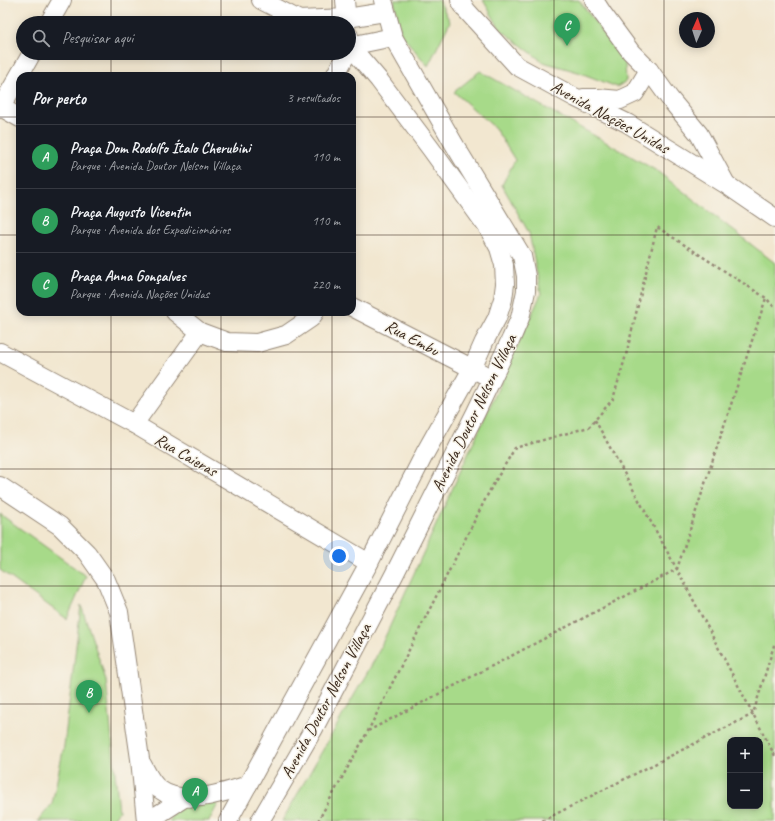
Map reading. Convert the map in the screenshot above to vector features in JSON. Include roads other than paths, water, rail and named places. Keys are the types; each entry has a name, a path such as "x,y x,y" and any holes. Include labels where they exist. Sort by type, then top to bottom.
{"street":[{"path":"53,16 62,0"},
{"path":"261,0 292,16"},
{"path":"345,0 347,16"},
{"name":"Avenida Nações Unidas","path":"460,0 466,10 517,66 576,98 627,123 727,185 775,218"},
{"path":"594,0 631,52 649,70 670,99 699,134 727,185"},
{"path":"356,17 384,6"},
{"name":"Avenida Doutor Nelson Villaça","path":"260,821 316,723 394,575 514,332 520,318 526,291 526,276 522,256 454,144 393,37 384,6"},
{"path":"356,45 393,37"},
{"name":"Avenida Doutor Nelson Villaça","path":"228,821 369,563 425,453 472,369 497,318 503,299 505,284 504,265 499,248 488,228 379,80 356,54"},
{"path":"21,72 28,60"},
{"path":"336,72 342,60"},
{"path":"576,98 620,100 635,93 649,70"},
{"path":"16,80 0,107 16,116"},
{"name":"Rua Embu","path":"356,309 492,379"},
{"path":"180,316 200,332 228,342 257,343 286,335 312,316"},
{"path":"134,424 200,332"},
{"name":"Rua Caieras","path":"0,352 134,424 369,563"},
{"path":"0,486 60,526 87,553 106,580 119,612 140,759 147,821 184,798"},
{"path":"140,759 147,773 158,788 173,796 197,798 248,785"}],"place":[{"name":"Praça Anna Gonçalves","path":"567,46"},
{"name":"Praça Augusto Vicentin","path":"89,713"},
{"name":"Praça Dom Rodolfo Ítalo Cherubini","path":"195,811"}]}
